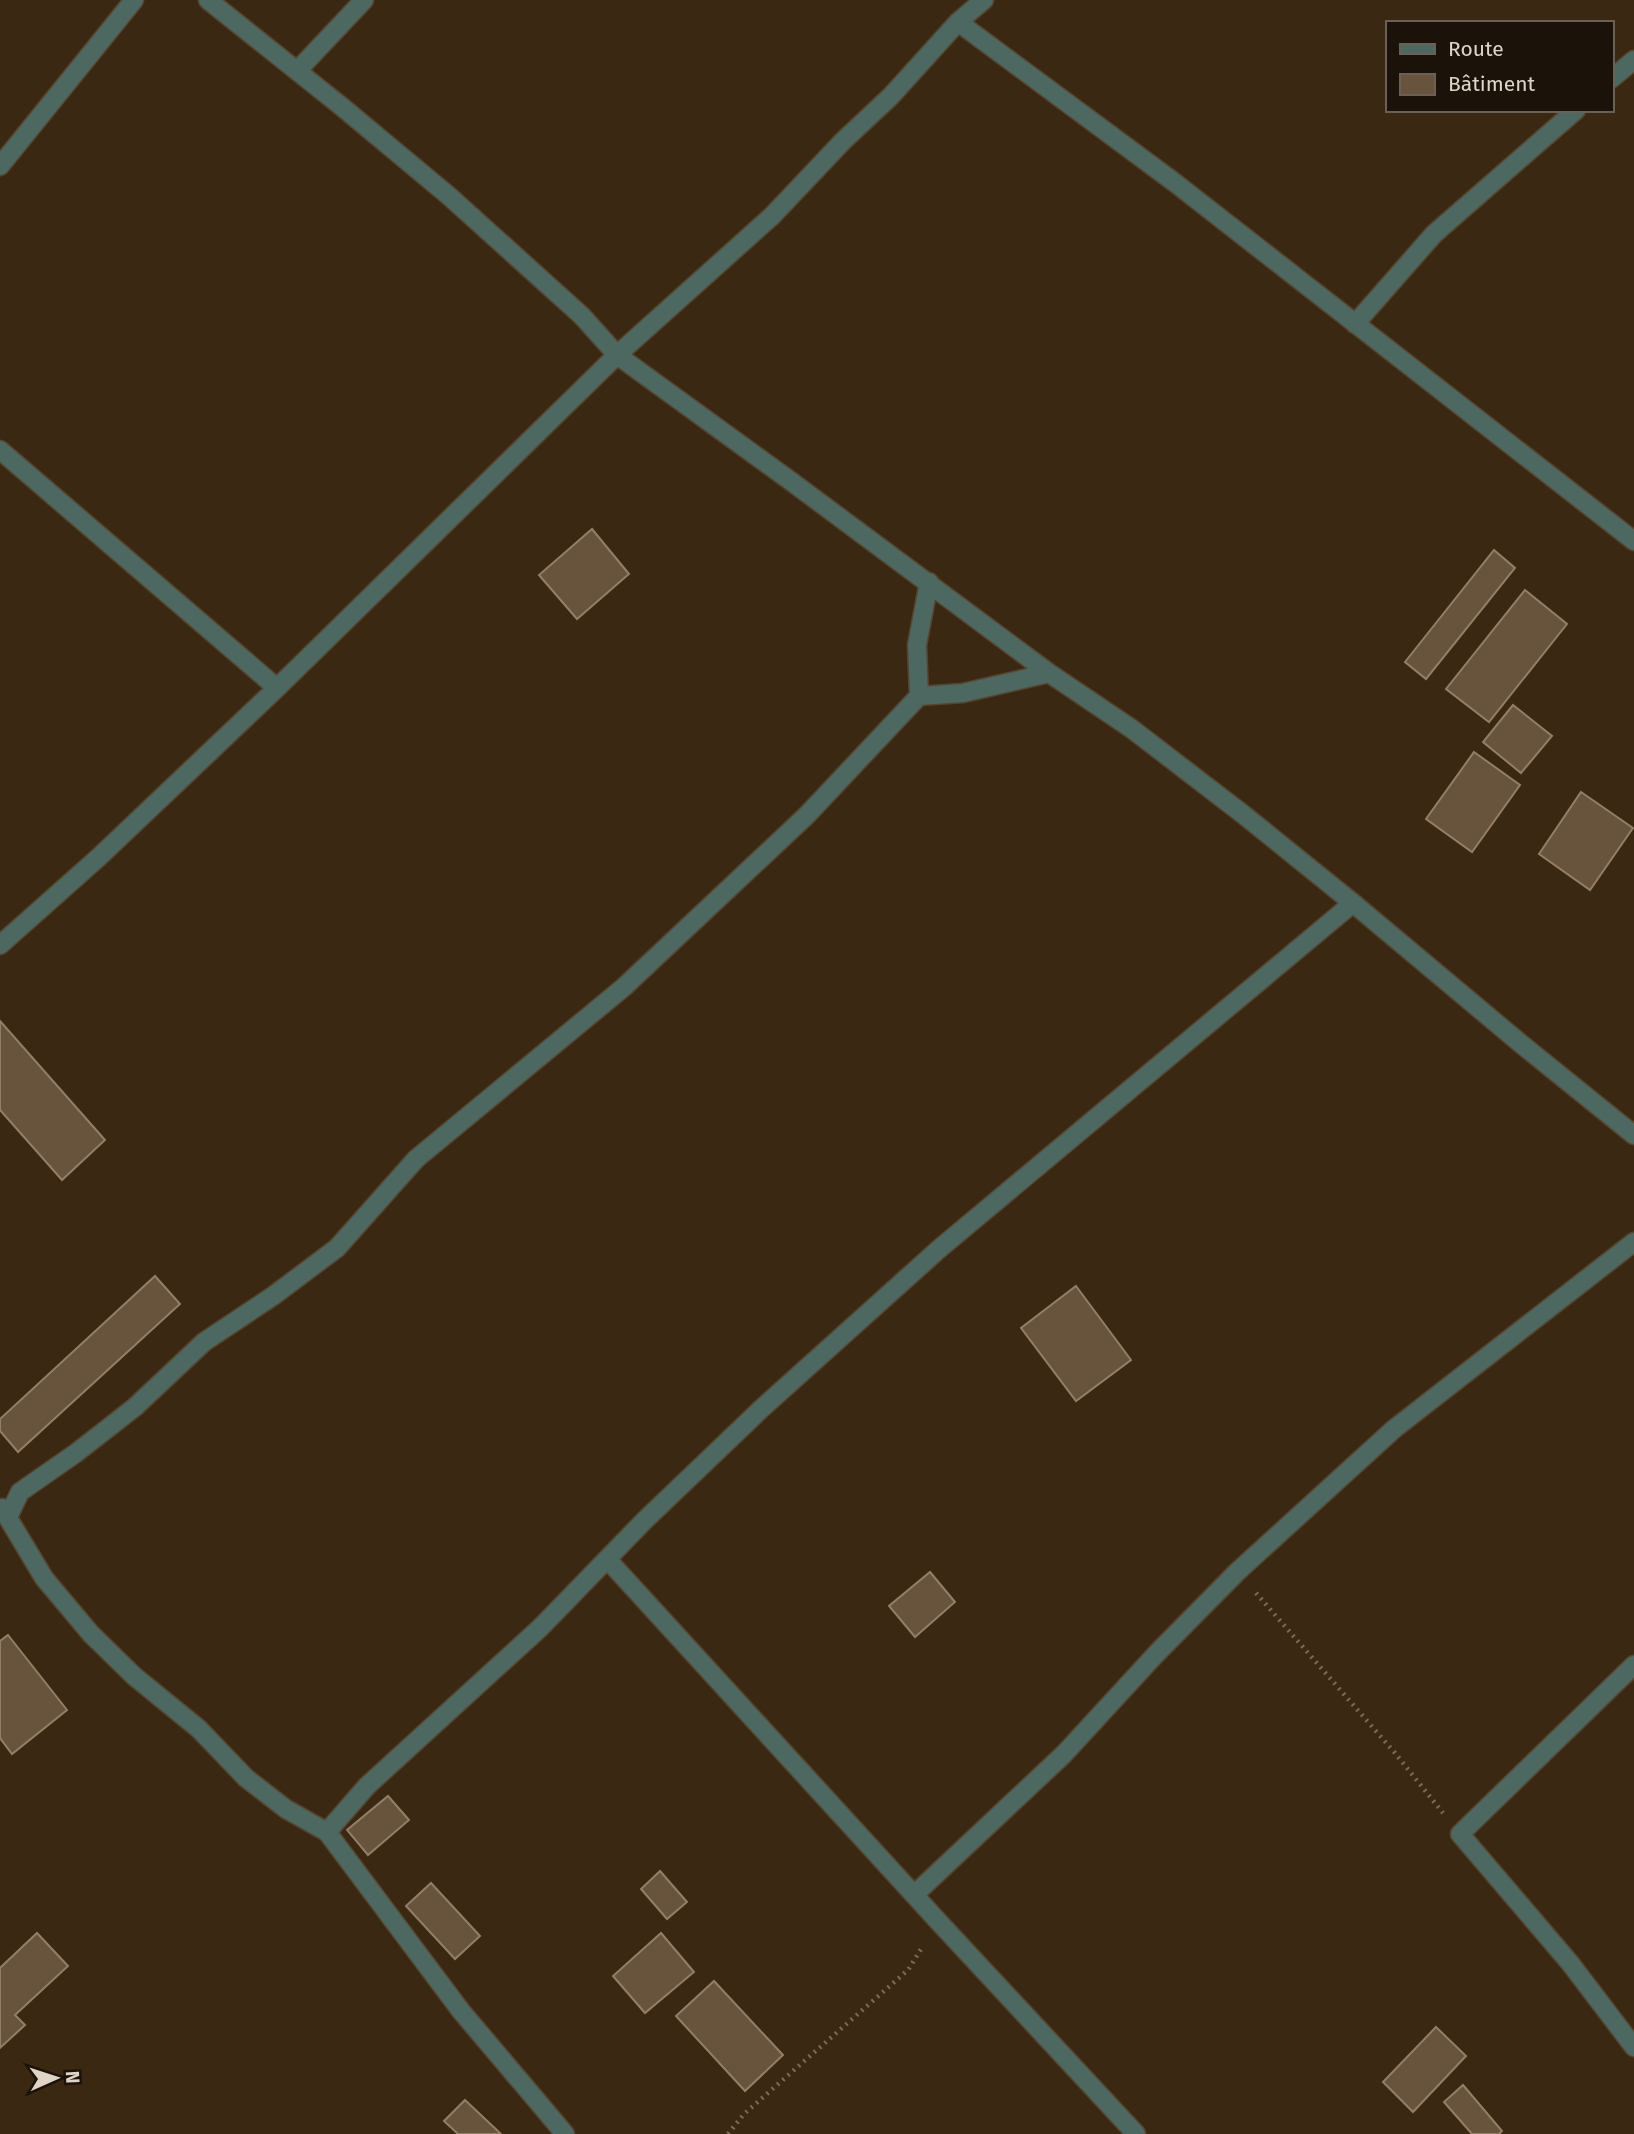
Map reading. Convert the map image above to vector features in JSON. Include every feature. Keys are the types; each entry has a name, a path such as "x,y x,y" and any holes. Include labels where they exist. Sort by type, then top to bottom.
{"street":[{"path":"0,166 134,0"},
{"path":"208,0 449,196 582,316 617,355 929,582 1049,674 1132,730 1353,903 1520,1044 1634,1135"},
{"path":"297,71 364,0"},
{"path":"0,945 99,858 277,688 617,355 772,216 843,141 891,96 958,22 985,0"},
{"path":"958,22 1174,182 1634,541"},
{"path":"1613,77 1634,60"},
{"path":"1355,324 1434,234 1574,112"},
{"path":"0,450 277,688"},
{"path":"919,696 917,645 929,582"},
{"path":"565,2134 461,2011 327,1832 286,1809 246,1777 199,1729 134,1676 91,1634 44,1578 4,1511 20,1492 135,1407 204,1342 273,1296 337,1248 416,1159 624,987 807,814 919,696 963,693 1049,674"},
{"path":"327,1832 367,1786 540,1628 761,1410 939,1249 1353,903"},
{"path":"915,1894 1064,1754 1157,1653 1237,1572 1394,1429 1634,1242"},
{"path":"607,1559 1136,2134"},
{"path":"1634,1665 1460,1835 1570,1964 1634,2047"}],"path":[{"path":"1237,1572 1395,1753 1460,1835"},
{"path":"728,2134 744,2114 908,1970 937,1920"}],"building":[{"path":"592,529 629,574 577,619 539,575"},
{"path":"1494,550 1515,568 1426,679 1405,662"},
{"path":"1525,590 1567,624 1489,722 1446,689"},
{"path":"1513,705 1552,736 1521,773 1483,742"},
{"path":"1474,752 1520,785 1472,852 1426,819"},
{"path":"1581,792 1633,828 1590,890 1539,854"},
{"path":"0,1021 105,1140 62,1180 0,1110"},
{"path":"155,1276 180,1304 18,1452 0,1431 0,1419"},
{"path":"1076,1286 1131,1360 1076,1401 1021,1328"},
{"path":"930,1572 955,1602 915,1637 889,1606"},
{"path":"8,1635 67,1710 12,1754 0,1738 0,1641"},
{"path":"388,1796 409,1820 368,1855 347,1830"},
{"path":"660,1871 687,1902 667,1919 641,1889"},
{"path":"431,1883 480,1936 455,1959 406,1906"},
{"path":"37,1933 68,1966 15,2015 25,2025 0,2048 0,1968"},
{"path":"661,1933 694,1972 645,2013 613,1976"},
{"path":"714,1981 783,2055 745,2091 676,2016"},
{"path":"1436,2027 1466,2056 1413,2112 1383,2082"},
{"path":"1463,2085 1502,2131 1499,2134 1472,2134 1444,2102"},
{"path":"465,2100 501,2134 458,2134 444,2121"}]}
